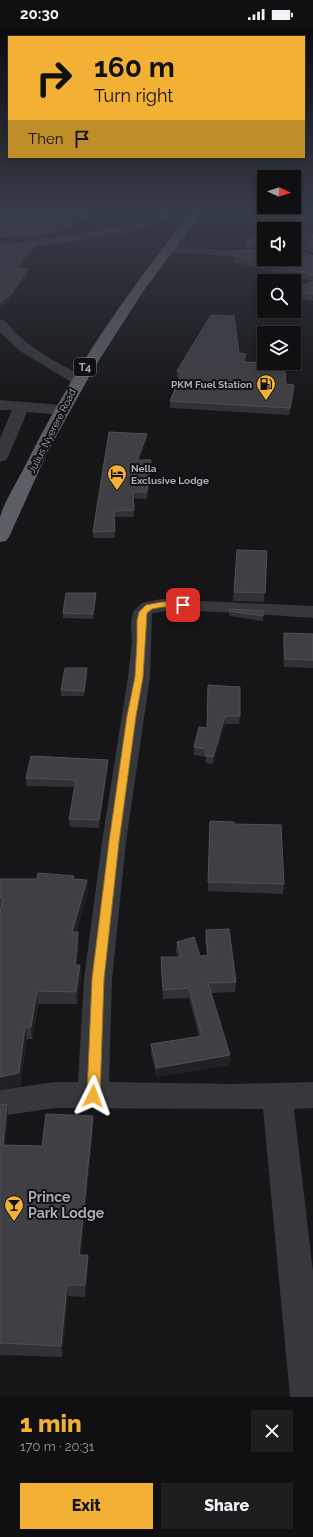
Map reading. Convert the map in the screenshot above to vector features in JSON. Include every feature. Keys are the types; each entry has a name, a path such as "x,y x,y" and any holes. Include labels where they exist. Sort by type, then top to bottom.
{"highway":[{"name":"Julius Nyerere Road","path":"0,538 78,380 146,277"}],"street":[{"path":"0,323 9,334 27,348 78,380"},
{"path":"0,405 62,410"},
{"path":"0,457 21,407"},
{"path":"93,1096 98,979 114,842 139,677 142,642 141,621 143,612 149,607 162,605 183,605 313,612"},
{"path":"0,1103 55,1096 231,1097 313,1095"},
{"path":"277,1096 309,1397"}],"building":[{"path":"0,277 23,277 10,295 0,303"},
{"path":"313,281 313,294 301,293 301,285"},
{"path":"211,315 234,316 239,353 246,354 243,362 257,363 257,370 285,371 286,384 294,385 290,408 170,401 182,372 177,371"},
{"path":"109,432 147,434 137,460 151,460 147,492 133,492 134,510 114,511 115,531 93,532"},
{"path":"237,550 267,551 265,593 234,592"},
{"path":"66,593 96,593 93,614 63,613"},
{"path":"230,609 264,611 263,616 229,611"},
{"path":"284,633 313,634 313,660 285,659"},
{"path":"65,668 87,668 84,691 61,690"},
{"path":"208,685 240,687 240,716 225,716 213,757 206,756 206,749 194,747 199,727 207,728"},
{"path":"31,756 108,760 99,820 69,819 76,780 26,778"},
{"path":"210,821 234,822 234,824 281,825 284,884 208,882"},
{"path":"38,873 74,876 73,879 87,880 72,932 78,932 75,965 80,965 76,992 37,991 31,1027 25,1027 19,1073 0,1077 0,913 3,898 0,898 0,879 37,879"},
{"path":"229,929 236,982 208,983 230,1055 157,1068 151,1044 202,1036 189,988 163,990 161,957 181,957 177,942 194,937 200,956 208,955 206,930"},
{"path":"7,1104 3,1145 42,1146 46,1114 93,1116 79,1255 88,1255 85,1285 67,1285 61,1346 0,1343 0,1105"}],"place":[{"name":"PKM Fuel Station","path":"266,401"},
{"name":"Nella Exclusive Lodge","path":"117,491"},
{"name":"Prince Park Lodge","path":"14,1222"}],"route":[{"path":"93,1096 98,979 114,842 139,677 142,642 141,621 143,612 149,607 162,605 183,605"}]}
